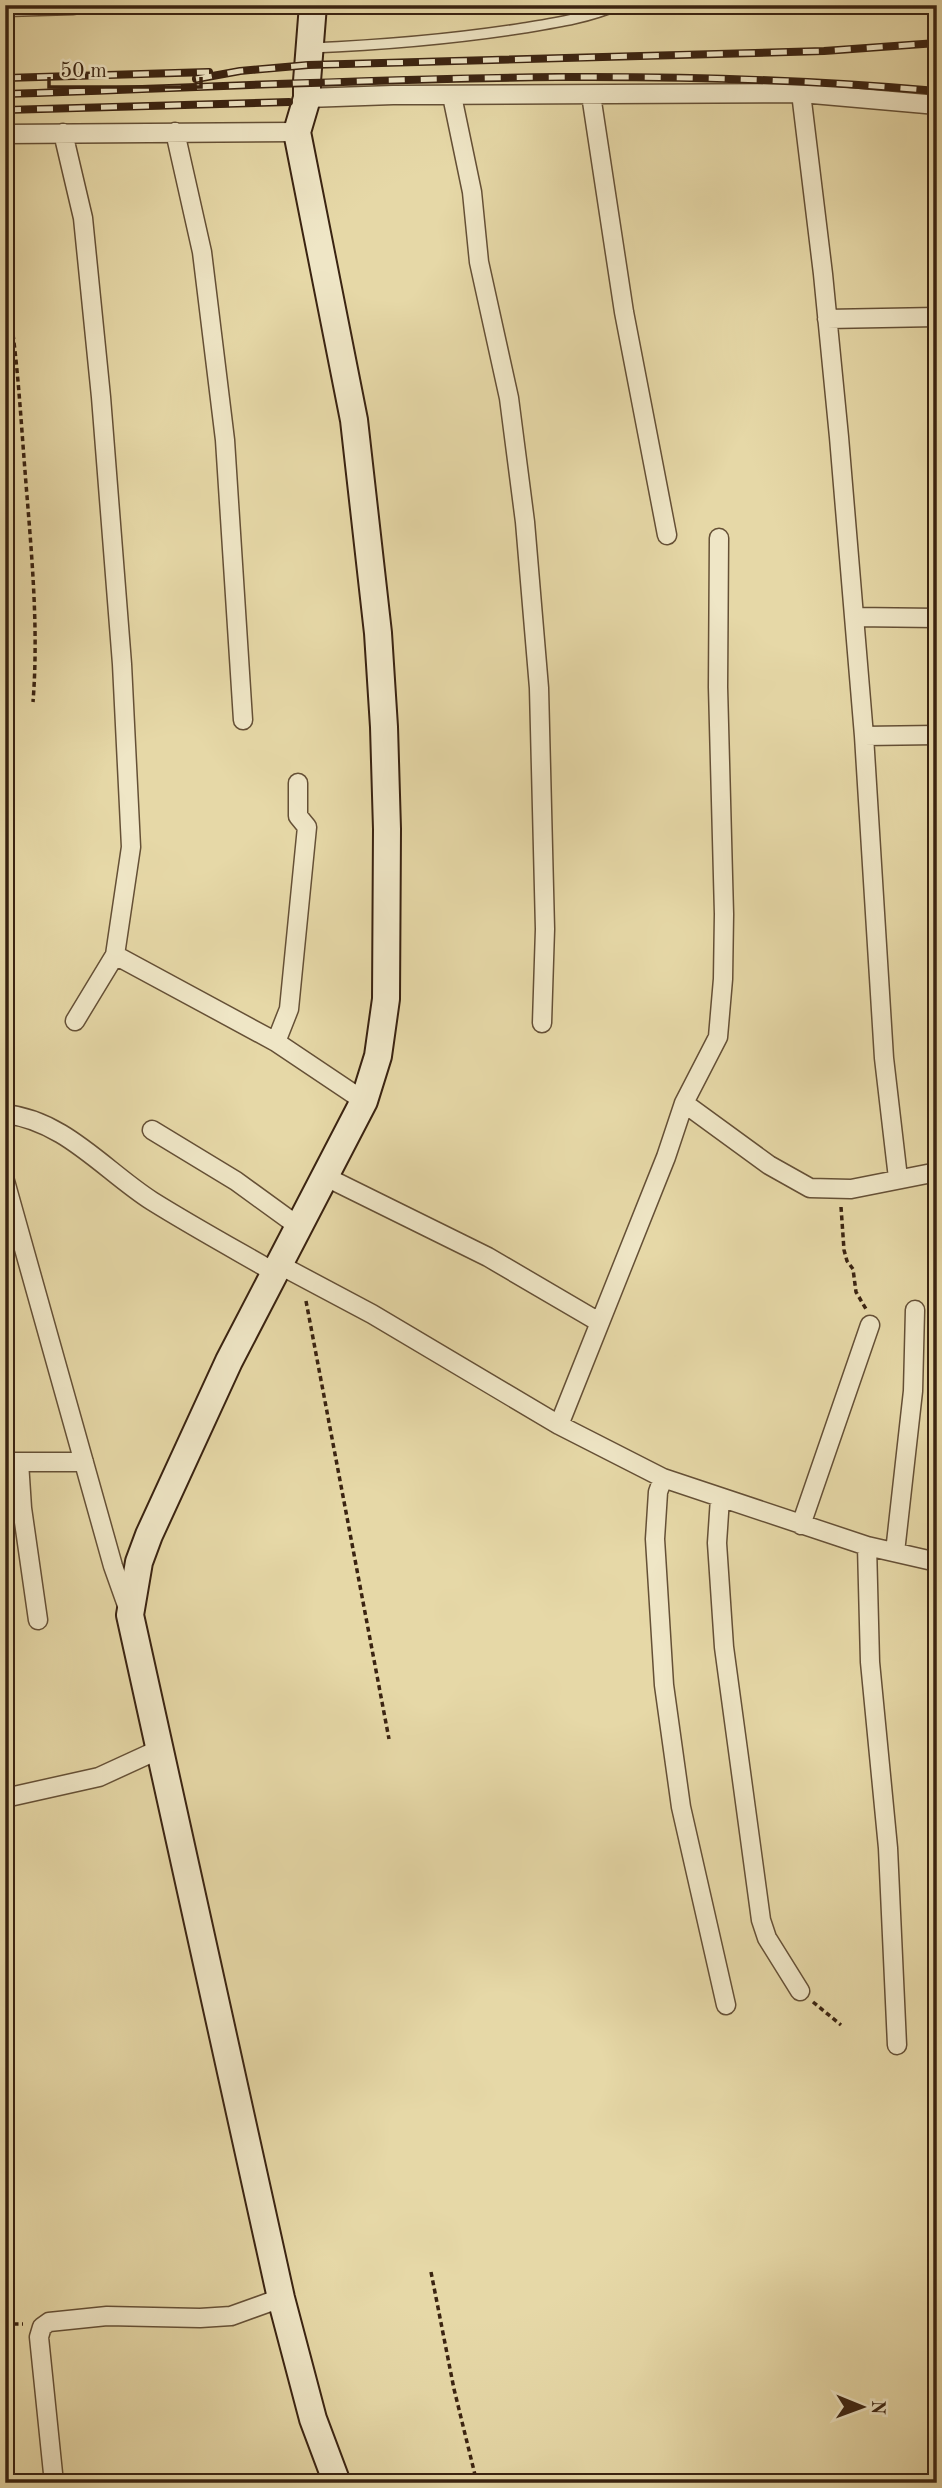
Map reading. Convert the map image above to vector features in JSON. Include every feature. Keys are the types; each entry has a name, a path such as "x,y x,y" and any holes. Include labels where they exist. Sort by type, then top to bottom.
{"main road":[{"path":"313,5 307,98 297,132 355,421 378,633 387,829 386,999 378,1056 364,1101 229,1361 149,1535 139,1562 130,1615 281,2298 313,2419 337,2483"}],"street":[{"path":"5,7 74,5"},
{"path":"307,98 393,95 801,93 937,105"},
{"path":"801,93 827,319 854,617 884,1058 898,1178"},
{"path":"591,95 624,312 667,535"},
{"path":"452,96 472,192 479,262 509,398 525,522 539,688 545,929 542,1023"},
{"path":"176,132 202,252 225,440 243,720"},
{"path":"5,134 297,132"},
{"path":"63,133 83,218 102,411 122,664 131,847 115,955 75,1021"},
{"path":"827,319 937,317"},
{"path":"559,1425 666,1157 684,1103 718,1037 723,979 724,901 718,687 719,538"},
{"path":"854,617 937,618"},
{"path":"864,736 937,735"},
{"path":"276,1042 289,1009 306,840 307,827 299,816 298,783"},
{"path":"115,955 276,1042 364,1101"},
{"path":"684,1103 769,1165 810,1188 851,1189 937,1172"},
{"path":"5,1114 18,1115 63,1134 151,1200 276,1268 372,1314 559,1425 663,1478 867,1546 937,1562"},
{"path":"152,1130 236,1181 298,1226"},
{"path":"324,1176 488,1257 599,1322"},
{"path":"5,1181 113,1566 130,1615"},
{"path":"895,1552 913,1391 915,1310"},
{"path":"801,1525 870,1325"},
{"path":"38,1620 22,1508 12,1462 84,1462"},
{"path":"663,1478 659,1492 655,1539 664,1685 681,1807 726,2005"},
{"path":"720,1498 717,1543 724,1647 761,1920 767,1938 800,1991"},
{"path":"867,1546 870,1662 888,1848 897,2045"},
{"path":"5,1798 99,1777 160,1749"},
{"path":"54,2483 40,2358 39,2337 42,2327 49,2322 107,2316 230,2316 281,2298"}],"lane":[{"path":"310,48 464,37 547,24 604,11 618,5"}],"path":[{"path":"5,284 19,395 30,533 35,622 33,702"},
{"path":"835,1189 842,1212 844,1250 853,1269 856,1292 870,1325"},
{"path":"304,1290 389,1739"},
{"path":"800,1991 841,2025"},
{"path":"430,2272 477,2483"}],"railway":[{"path":"196,79 240,71 308,65 824,51 937,43"},
{"path":"5,78 209,72"},
{"path":"5,94 355,81 588,77 704,78 937,91"},
{"path":"5,110 289,102"}]}
